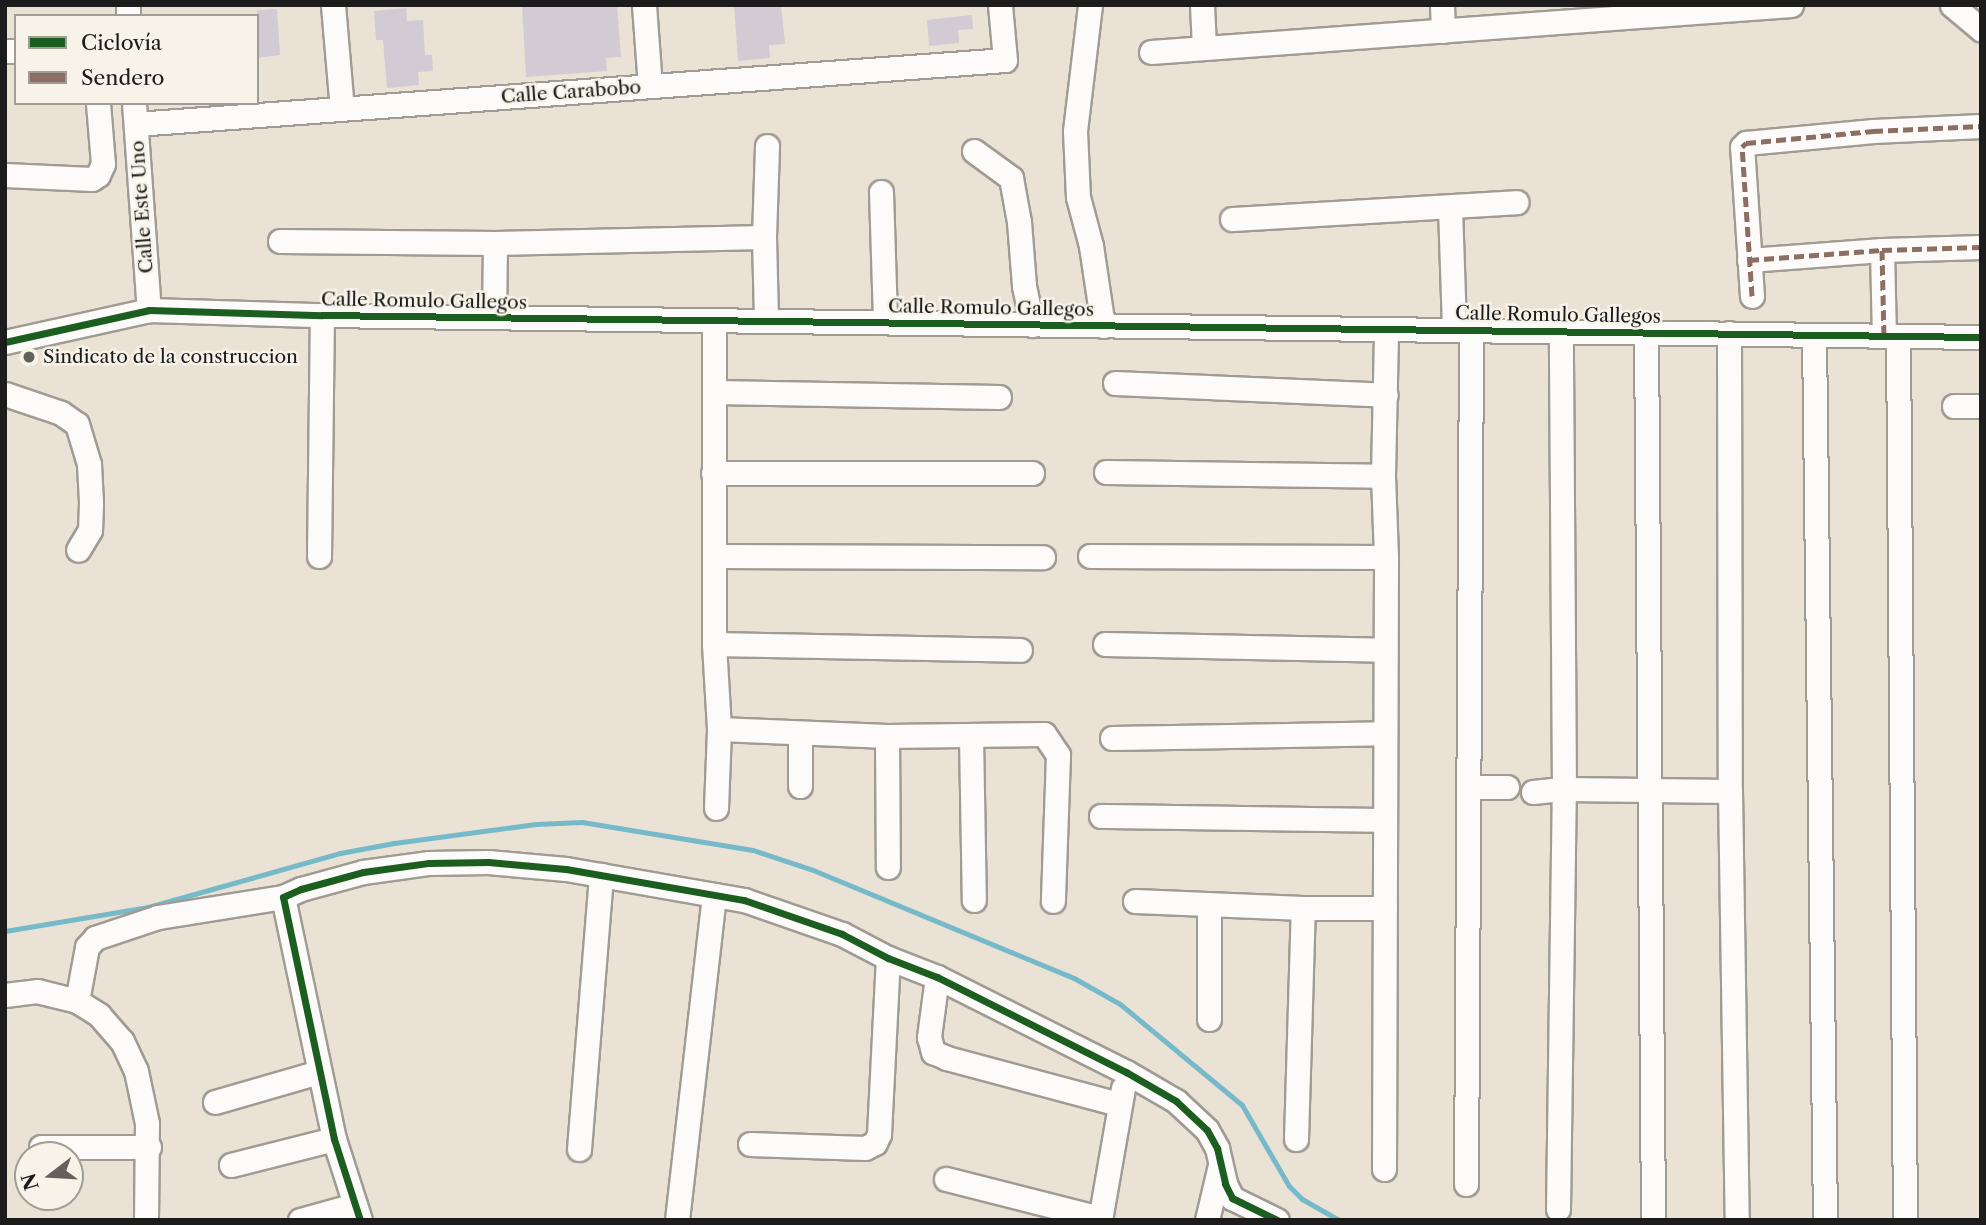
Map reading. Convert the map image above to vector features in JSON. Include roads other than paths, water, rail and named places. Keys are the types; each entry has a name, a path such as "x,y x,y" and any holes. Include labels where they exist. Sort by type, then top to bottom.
{"street":[{"path":"333,5 342,108"},
{"path":"644,5 650,86"},
{"name":"Calle Carabobo","path":"135,114 342,108 1005,60 1000,5"},
{"path":"1090,5 1075,131 1078,197 1091,246 1102,326"},
{"path":"1202,5 1204,48"},
{"path":"1442,5 1443,31"},
{"path":"1151,52 1443,31 1687,9 1791,5"},
{"path":"1952,5 1981,29"},
{"path":"5,175 92,179 103,164 97,105"},
{"name":"Calle Este Uno","path":"135,114 149,310"},
{"path":"1752,296 1742,147 1746,143 1873,131 1981,126"},
{"path":"766,320 764,237 767,146"},
{"path":"974,150 1012,178 1032,325"},
{"path":"881,192 886,322"},
{"path":"1232,219 1516,202"},
{"path":"1450,207 1462,330 1469,787 1466,1184"},
{"path":"280,241 495,243 764,237"},
{"path":"494,317 495,243"},
{"path":"1749,260 1882,250 1981,247"},
{"path":"1882,250 1891,335 1905,1220"},
{"name":"Calle Romulo Gallegos","path":"5,342 149,310 322,315 1981,337"},
{"path":"319,556 322,315"},
{"path":"714,320 715,644 719,729 716,808"},
{"path":"1384,1169 1383,476 1386,329"},
{"path":"1558,1209 1563,789 1561,332"},
{"path":"1646,332 1653,1220"},
{"path":"1729,334 1730,791 1737,1220"},
{"path":"1814,335 1825,1220"},
{"path":"1115,383 1386,395"},
{"path":"713,392 999,397"},
{"path":"5,394 61,413 77,424 89,464 91,503 90,530 78,550"},
{"path":"1954,406 1981,406"},
{"path":"1106,472 1383,476"},
{"path":"713,473 1032,473"},
{"path":"716,556 1043,557"},
{"path":"1090,556 1385,557"},
{"path":"715,644 1020,650"},
{"path":"1105,644 1385,650"},
{"path":"719,729 887,736 1044,734 1054,745 1058,755 1053,901"},
{"path":"1112,738 1385,733"},
{"path":"800,734 800,786"},
{"path":"887,736 888,867"},
{"path":"971,736 974,900"},
{"path":"1469,787 1507,787"},
{"path":"1533,792 1563,789 1730,791"},
{"path":"1101,817 1385,820"},
{"path":"77,1001 87,947 94,938 158,917 283,897 300,889 363,872 429,863 488,862 601,875 744,900 806,920 888,958 937,977 1126,1072 1176,1101 1207,1130 1232,1198 1277,1220"},
{"path":"579,1149 601,875"},
{"path":"677,1220 714,895"},
{"path":"283,897 334,1139 357,1212 300,1220"},
{"path":"1135,901 1303,908 1385,908"},
{"path":"1209,905 1209,1018"},
{"path":"1296,1139 1303,908"},
{"path":"750,1144 865,1148 874,1143 879,1134 888,958"},
{"path":"937,977 929,1037 933,1052 1119,1104"},
{"path":"5,995 37,991 77,1001 99,1015 129,1056 147,1123 149,1147 146,1220"},
{"path":"215,1102 319,1072"},
{"path":"946,1178 1100,1219 1126,1072"},
{"path":"231,1165 334,1139"},
{"path":"84,1147 149,1147"},
{"path":"1207,1220 1221,1162"}],"waterway":[{"path":"5,931 148,907 340,853 536,824 582,822 753,850 813,870 1074,978 1120,1004 1242,1105 1289,1186 1302,1199 1339,1220"}],"place":[{"name":"Sindicato de la construccion","path":"29,357"}]}
